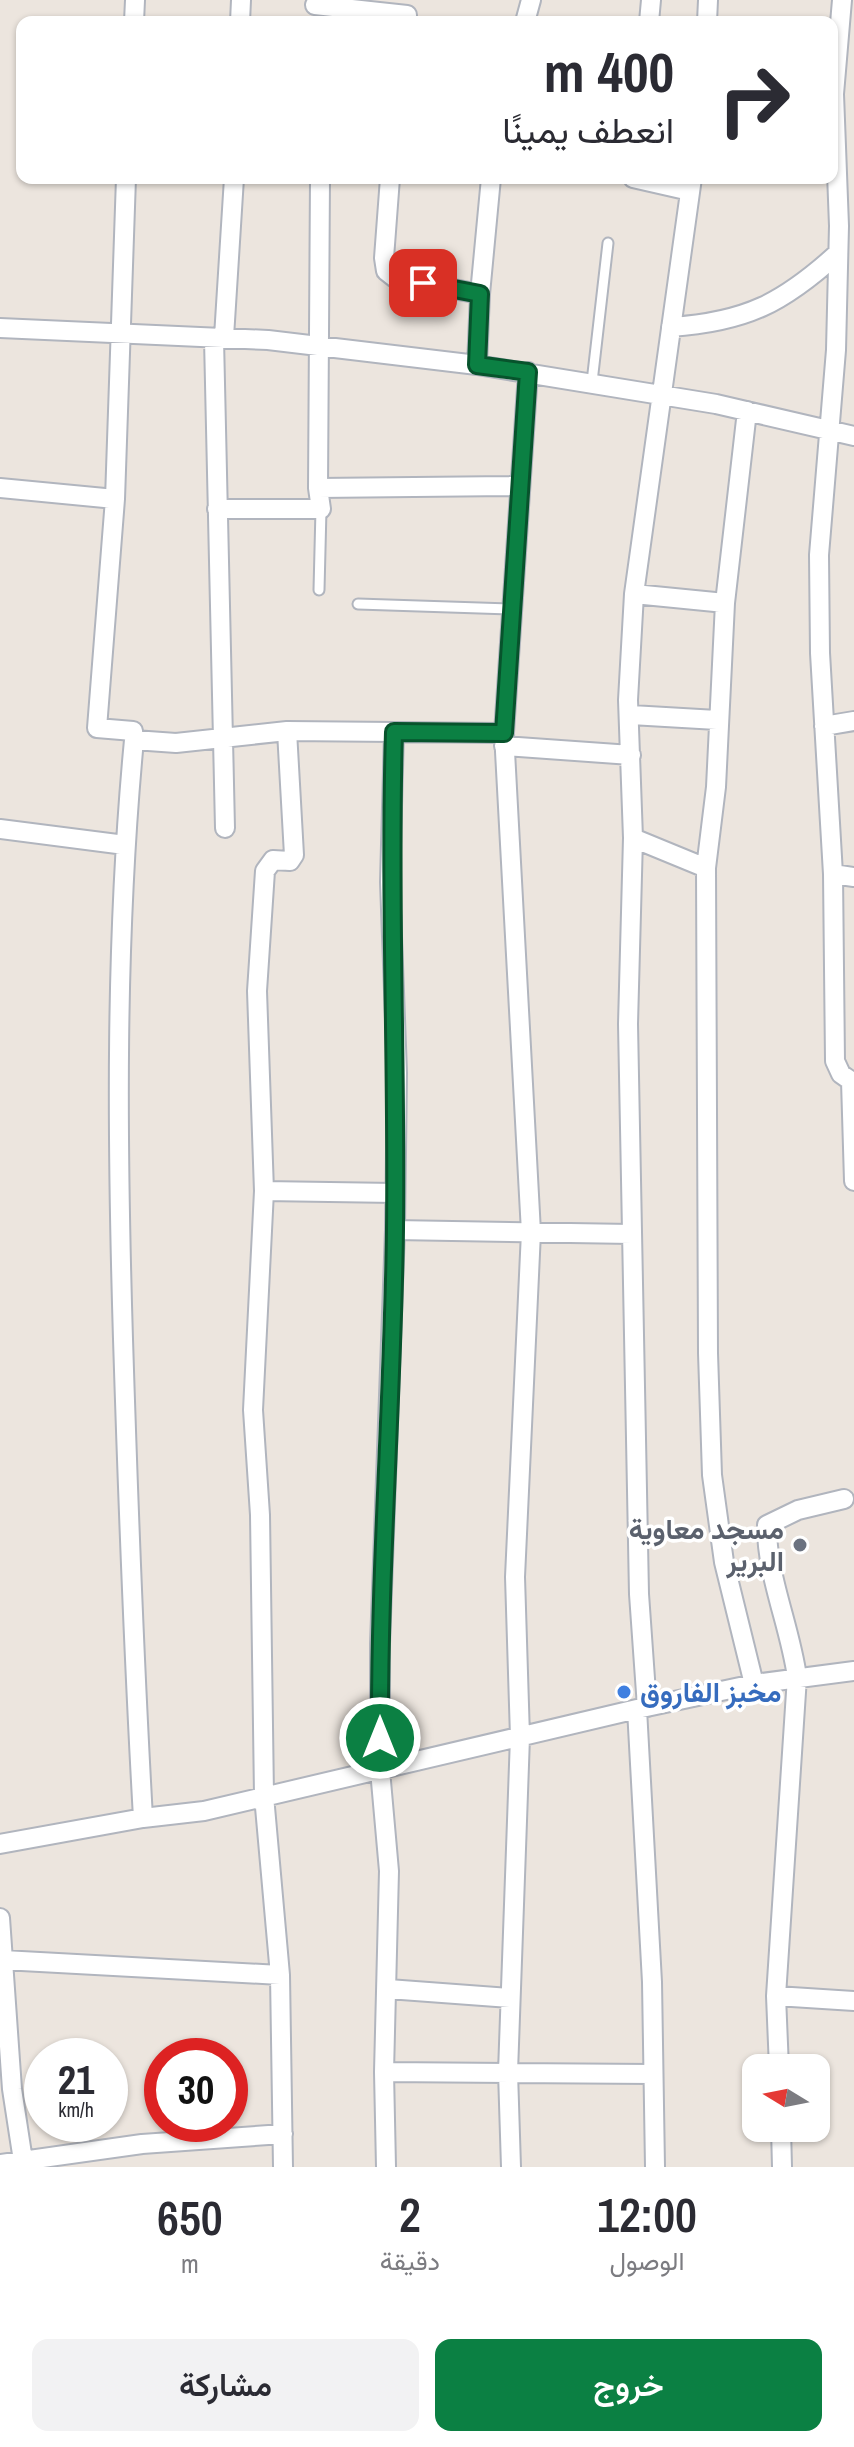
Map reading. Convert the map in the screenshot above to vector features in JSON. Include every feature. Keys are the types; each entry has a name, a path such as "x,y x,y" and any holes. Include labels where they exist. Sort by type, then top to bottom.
{"street":[{"path":"838,42 842,0"},
{"path":"314,9 407,12"},
{"path":"126,184 115,499 97,728 133,731 134,740 119,923 117,1179 130,1585 143,1818"},
{"path":"225,828 217,509 219,338 233,184"},
{"path":"217,509 321,509 318,488 320,184"},
{"path":"390,184 384,258 386,271 395,278 480,294"},
{"path":"477,365 490,184"},
{"path":"836,184 838,253 830,432 819,555 824,726 833,874 835,1061 841,1074 853,1081 854,1181"},
{"path":"655,2167 639,1594 628,1024 633,838 631,715 628,700 634,594 691,185"},
{"path":"671,327 715,324 770,304 797,290 838,253"},
{"path":"0,328 219,338 321,346 477,365 662,394 854,436"},
{"path":"511,2167 508,2072 520,1737 515,1577 531,1232 504,739 518,486 528,372"},
{"path":"747,411 725,603 716,787 706,868 708,1353 712,1475 724,1562 754,1684"},
{"path":"318,488 518,486"},
{"path":"0,488 115,499"},
{"path":"634,594 725,603"},
{"path":"631,715 717,720"},
{"path":"824,726 854,721"},
{"path":"134,740 176,743 287,731 394,732 504,739 631,755"},
{"path":"283,2167 280,1975 264,1796 260,1515 253,1410 264,1191 257,991 265,871 273,860 290,861 294,855 287,731"},
{"path":"386,2167 384,2072 389,1871 380,1770 380,1644 395,1230 397,1073 390,882 394,732"},
{"path":"0,829 125,845"},
{"path":"633,838 706,868"},
{"path":"833,874 854,877"},
{"path":"264,1191 395,1193"},
{"path":"395,1230 632,1234"},
{"path":"778,2054 776,1996 797,1677 792,1636 767,1549 767,1525 798,1510 844,1499"},
{"path":"0,1844 143,1818 204,1811 642,1708 754,1684 854,1671"},
{"path":"0,1918 12,2089 23,2164"},
{"path":"3,1960 280,1975"},
{"path":"388,1989 510,1998"},
{"path":"776,1996 854,2001"},
{"path":"384,2072 653,2074"},
{"path":"0,2164 23,2164 142,2144 283,2134"},
{"path":"781,2142 782,2167"}],"lane":[{"path":"592,382 608,243"},
{"path":"319,590 321,509"},
{"path":"358,604 510,609"}],"place":[{"name":"مسجد معاوية البرير","path":"800,1545"},
{"name":"مخبز الفاروق","path":"624,1692"}],"route":[{"path":"380,1738 380,1644 387,1522 395,1230 397,1073 390,882 394,732 504,733 518,486 528,372 477,365 480,294 423,283"}]}
